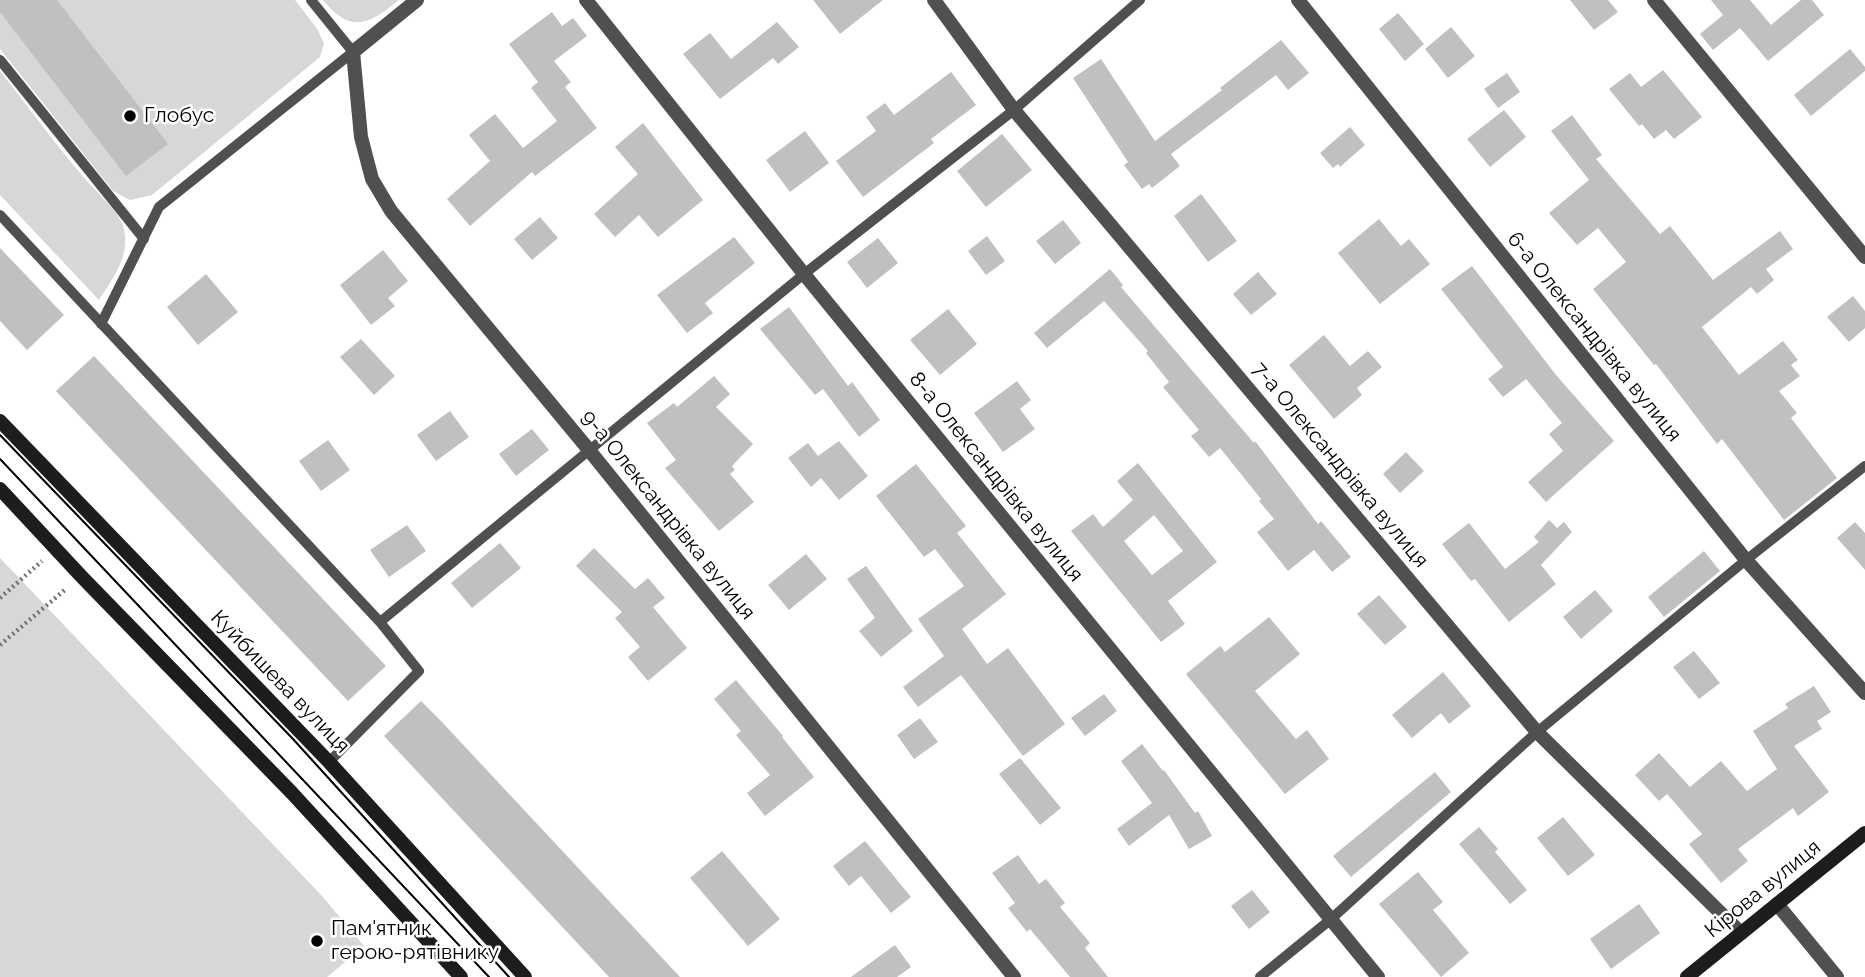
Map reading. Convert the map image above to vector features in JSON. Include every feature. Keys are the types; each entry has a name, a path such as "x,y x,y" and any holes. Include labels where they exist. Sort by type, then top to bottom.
{"main road":[{"name":"Куйбишева вулиця","path":"0,421 329,762 525,977"},
{"path":"0,489 292,793 461,977"},
{"name":"Кірова вулиця","path":"1687,977 1865,834"}],"street":[{"path":"353,52 417,0"},
{"name":"8-а Олександрівка вулиця","path":"586,0 804,274 1378,977"},
{"name":"7-а Олександрівка вулиця","path":"934,0 1014,110 1537,732 1741,933"},
{"name":"6-а Олександрівка вулиця","path":"1298,0 1746,561 1865,693"},
{"path":"1654,0 1865,257"},
{"name":"9-а Олександрівка вулиця","path":"353,52 361,137 372,179 391,211 589,450 1014,977"},
{"path":"1777,905 1838,977"}],"lane":[{"path":"101,324 159,208 353,52 311,0"},
{"path":"380,621 804,274 1014,110 1140,0"},
{"path":"0,60 144,239"},
{"path":"0,215 380,621 419,671 329,762"},
{"path":"1260,977 1330,920 1537,732 1865,467"}],"path":[{"path":"0,598 56,549"},
{"path":"0,645 81,576"}],"shaded area":[{"path":"0,0 295,0 318,30 324,44 320,57 152,195 130,200 113,191 0,49"},
{"path":"323,0 399,0 369,20 351,22 333,11"},
{"path":"0,71 75,167 120,219 125,236 123,256 99,300 0,195"},
{"path":"0,558 322,896 364,946 327,977 0,977"}],"building":[{"path":"0,0 57,0 168,144 126,176 0,12"},
{"path":"813,0 883,0 840,34"},
{"path":"1570,0 1608,0 1618,12 1594,30"},
{"path":"1711,0 1750,0 1771,25 1801,0 1812,0 1824,15 1768,61 1740,28 1713,50 1700,34 1723,15"},
{"path":"552,12 562,26 573,18 587,36 554,61 571,82 565,87 597,128 535,176 532,172 470,226 447,199 490,161 469,135 495,114 523,148 557,121 531,88 538,82 509,44"},
{"path":"1398,13 1424,44 1405,61 1379,29"},
{"path":"777,22 799,47 778,64 773,58 720,99 683,54 710,33 731,59"},
{"path":"1451,27 1475,56 1448,78 1425,49"},
{"path":"1281,40 1309,73 1288,90 1276,75 1171,154 1180,166 1152,188 1149,184 1142,189 1124,165 1128,162 1073,78 1101,59 1155,141 1222,90 1220,88"},
{"path":"1850,49 1865,67 1865,71 1811,116 1794,95"},
{"path":"1663,70 1702,117 1674,139 1666,130 1654,139 1642,124 1639,126 1609,89 1630,73 1641,87"},
{"path":"951,72 976,105 931,139 934,143 863,197 836,161 876,131 866,117 885,103 894,115"},
{"path":"1507,73 1520,92 1498,108 1484,89"},
{"path":"1504,110 1526,137 1490,167 1467,139"},
{"path":"1572,115 1602,155 1596,159 1660,234 1670,226 1713,280 1780,231 1793,249 1766,269 1774,280 1757,294 1751,287 1702,327 1739,375 1783,341 1798,360 1791,365 1800,376 1779,391 1797,413 1791,418 1837,478 1784,520 1722,439 1717,444 1656,364 1654,365 1593,289 1626,262 1598,228 1577,245 1549,213 1589,180 1551,131"},
{"path":"643,123 703,200 658,237 639,215 615,237 594,214 638,174 615,147"},
{"path":"1350,127 1365,145 1340,167 1338,164 1333,168 1320,153"},
{"path":"805,131 829,163 790,192 766,160"},
{"path":"1002,134 1032,170 986,207 957,171"},
{"path":"1201,194 1237,241 1208,262 1174,216"},
{"path":"540,217 558,238 532,260 514,239"},
{"path":"1379,219 1401,246 1409,239 1430,264 1380,304 1338,253"},
{"path":"1063,220 1081,243 1055,264 1036,241"},
{"path":"987,236 1005,261 986,275 968,251"},
{"path":"734,237 755,263 705,303 713,313 687,333 657,295"},
{"path":"878,238 898,263 867,288 847,262"},
{"path":"0,248 64,315 27,350 0,321"},
{"path":"383,250 408,281 388,298 395,306 371,325 340,285"},
{"path":"1472,266 1556,375 1614,441 1546,502 1528,482 1563,451 1549,434 1562,423 1526,379 1503,397 1488,379 1503,367 1441,289"},
{"path":"1110,269 1123,285 1121,287 1254,443 1255,441 1318,524 1321,521 1351,557 1332,572 1314,550 1288,571 1257,532 1274,519 1259,501 1261,499 1220,448 1209,457 1191,436 1199,430 1163,387 1169,382 1146,353 1148,351 1104,301 1047,348 1034,333"},
{"path":"1258,272 1277,294 1251,315 1233,294"},
{"path":"206,274 238,312 198,345 167,307"},
{"path":"1853,296 1865,311 1865,328 1849,342 1827,317"},
{"path":"789,307 848,386 852,382 880,420 859,437 823,389 815,395 760,329"},
{"path":"948,309 977,344 940,375 910,340"},
{"path":"1324,335 1350,366 1368,351 1382,367 1357,388 1362,395 1334,419 1289,365"},
{"path":"361,339 395,376 374,395 340,357"},
{"path":"94,356 386,666 348,701 56,391"},
{"path":"714,376 730,394 716,407 753,444 732,466 735,470 730,474 754,502 719,531 665,468 676,460 647,423 674,403 677,407"},
{"path":"1017,381 1031,400 1020,409 1035,429 1003,452 974,413"},
{"path":"450,411 469,437 436,461 417,435"},
{"path":"532,429 549,450 516,476 499,454"},
{"path":"328,440 350,470 321,491 299,461"},
{"path":"839,441 868,476 839,500 821,478 811,487 788,458 808,443 818,456"},
{"path":"1406,452 1424,471 1400,493 1383,474"},
{"path":"1138,463 1217,562 1168,601 1185,624 1161,642 1071,531 1093,514 1103,527 1133,500 1117,481","holes":["1154,515 1183,551 1152,575 1124,541"]},
{"path":"916,464 966,526 957,533 1006,594 962,629 987,664 1008,648 1065,724 1023,756 961,675 918,707 903,687 944,656 918,619 964,586 935,549 924,557 876,496"},
{"path":"1549,520 1557,528 1564,522 1572,532 1541,565 1556,584 1509,622 1475,579 1471,581 1442,544 1469,523 1505,569 1539,542 1534,537"},
{"path":"1855,522 1865,533 1865,570 1837,538"},
{"path":"407,525 426,551 389,577 370,550"},
{"path":"500,543 521,568 472,608 451,583"},
{"path":"594,548 635,589 648,578 665,598 653,607 687,648 648,681 628,657 640,647 615,618 622,612 576,566"},
{"path":"1704,551 1720,571 1664,617 1648,597"},
{"path":"806,554 827,579 789,610 768,585"},
{"path":"866,566 913,631 881,657 859,631 875,618 847,579"},
{"path":"1595,590 1613,611 1581,639 1563,617"},
{"path":"1379,595 1407,627 1385,645 1357,614"},
{"path":"1269,617 1300,654 1255,691 1296,739 1307,730 1329,759 1285,794 1186,674 1220,646 1225,652"},
{"path":"1694,651 1720,683 1699,699 1673,667"},
{"path":"1443,672 1471,706 1449,724 1441,713 1412,738 1392,715"},
{"path":"736,680 814,777 765,816 747,793 770,775 736,735 741,731 714,699"},
{"path":"1814,686 1831,712 1817,721 1822,729 1794,746 1829,792 1798,816 1793,808 1738,849 1748,861 1721,883 1689,844 1702,834 1667,794 1659,801 1635,775 1659,753 1690,787 1721,761 1747,791 1777,769 1753,731 1788,708 1785,704"},
{"path":"1104,694 1117,711 1085,736 1071,718"},
{"path":"421,701 680,977 609,977 384,736"},
{"path":"920,718 938,742 914,759 897,735"},
{"path":"1142,744 1195,813 1198,811 1212,836 1189,849 1169,815 1129,846 1117,829 1152,803 1121,761"},
{"path":"1020,758 1061,808 1040,825 999,774"},
{"path":"1435,772 1451,792 1351,877 1333,856"},
{"path":"1563,817 1595,855 1568,876 1537,838"},
{"path":"1479,827 1498,849 1495,852 1527,890 1510,904 1459,844"},
{"path":"865,841 911,897 891,913 861,876 849,886 833,866"},
{"path":"722,851 780,919 748,946 690,878"},
{"path":"1018,855 1039,884 1046,879 1065,903 1060,907 1090,943 1085,948 1108,977 1070,977 1030,929 1027,932 1008,908 1015,903 992,873"},
{"path":"1418,872 1443,902 1433,910 1469,953 1441,977 1379,904"},
{"path":"1252,890 1270,912 1249,929 1231,906"},
{"path":"1639,904 1660,933 1611,969 1590,939"},
{"path":"895,945 911,967 897,977 851,977"}],"tram line":[{"path":"0,435 293,739 509,977"},
{"path":"0,459 489,977"}],"place":[{"name":"Глобус","path":"130,116"},
{"name":"Пам'ятник герою-рятівнику","path":"317,941"}]}
